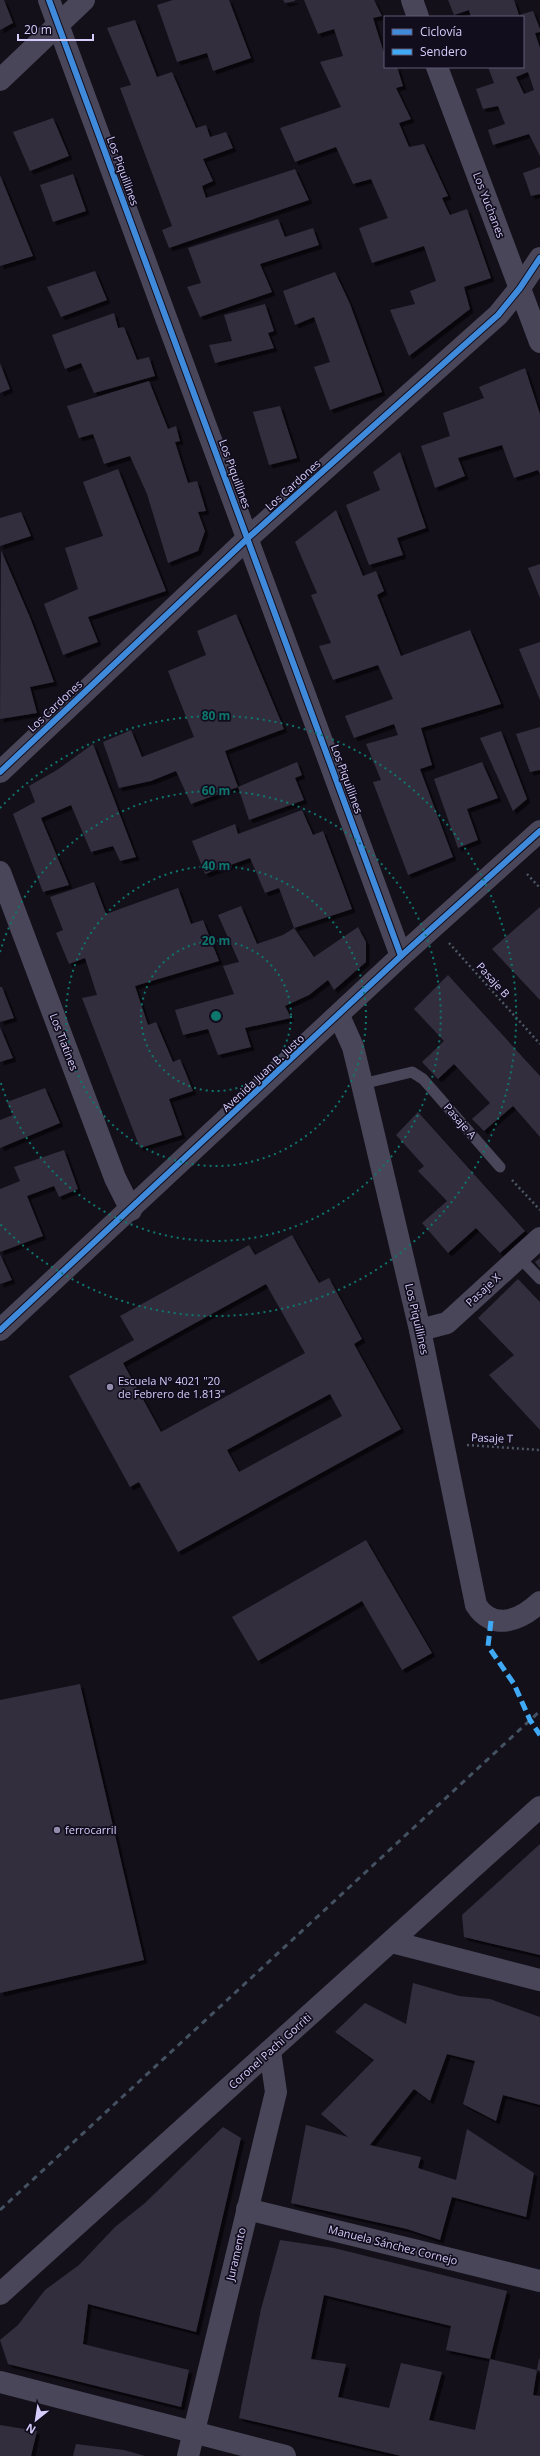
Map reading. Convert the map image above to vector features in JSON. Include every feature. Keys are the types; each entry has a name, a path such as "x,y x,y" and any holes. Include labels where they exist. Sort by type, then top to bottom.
{"street":[{"name":"Los Piquillines","path":"49,0 401,956"},
{"path":"0,80 84,0"},
{"path":"412,0 418,16"},
{"name":"Los Yuchanes","path":"437,68 540,342"},
{"name":"Los Cardones","path":"0,772 248,538 498,315 520,288 540,258"},
{"name":"Avenida Juan B. Justo","path":"0,1330 131,1210 339,1016 401,956 540,831"},
{"name":"Los Tiatines","path":"0,872 115,1178 131,1210"},
{"name":"Los Piquillines","path":"339,1016 353,1047 420,1330 476,1605 482,1614 491,1621 509,1620 522,1616 540,1602"},
{"name":"Pasaje X","path":"420,1330 447,1323 540,1238"},
{"name":"Coronel Pachi Gorriti","path":"0,2294 540,1807"},
{"path":"392,1942 540,1980"},
{"name":"Juramento","path":"188,2456 276,2092 270,2051"},
{"name":"Manuela Sánchez Cornejo","path":"247,2210 540,2281"},
{"path":"0,2382 286,2456"}],"lane":[{"name":"Pasaje A","path":"362,1084 412,1072 423,1080 500,1167"},
{"path":"519,1257 540,1279"}],"path":[{"path":"500,1167 540,1210"}],"building":[{"path":"0,0 4,0 13,23 0,30"},
{"path":"173,0 229,0 251,58 213,71 207,53 177,62 157,5"},
{"path":"283,0 295,0 295,1 285,3"},
{"path":"304,0 374,0 382,16 373,18 384,53 384,68 397,68 403,86 396,88 411,119 399,123 409,147 424,144 448,196 442,198 450,215 467,209 491,278 464,287 470,309 409,356 390,310 415,304 410,291 436,281 424,246 372,263 359,228 388,218 371,179 353,184 336,147 295,162 280,128 341,107 320,62 343,56 334,29 318,34"},
{"path":"448,0 514,0 519,15 533,11 540,29 540,32 535,33 540,48 540,156 529,134 493,145 488,130 505,124 498,106 483,109 476,89 494,83 488,68 524,68 524,16 471,16 469,10 454,15","holes":["528,72 534,90 524,94 516,77"]},
{"path":"135,20 157,77 172,72 196,128 206,125 210,137 226,132 233,148 203,159 213,181 202,186 206,198 295,169 309,200 169,248 162,230 172,226 120,88 131,85 107,28"},
{"path":"53,118 69,156 30,171 13,132"},
{"path":"540,167 540,194 531,196 523,173"},
{"path":"73,174 86,211 53,222 40,185"},
{"path":"0,175 33,256 0,266"},
{"path":"278,219 285,237 313,228 319,245 260,264 272,292 200,317 187,287 201,283 188,248"},
{"path":"95,271 107,300 61,317 47,287"},
{"path":"335,272 350,304 382,392 330,410 314,367 330,362 314,317 295,325 283,291"},
{"path":"265,304 274,331 268,333 274,348 215,363 209,345 232,341 224,315"},
{"path":"114,313 118,328 124,327 137,360 149,357 155,376 94,393 81,363 65,369 52,335"},
{"path":"0,363 10,389 0,393"},
{"path":"525,368 540,414 540,474 538,470 514,478 502,445 458,458 465,476 435,488 421,446 450,436 443,413 484,398 479,387"},
{"path":"149,381 168,429 176,426 180,441 175,442 188,483 197,481 206,511 198,512 205,531 198,551 168,563 147,494 130,456 104,464 93,434 79,438 67,406"},
{"path":"280,406 297,458 269,465 253,412"},
{"path":"400,452 426,528 397,538 403,555 369,565 346,505 380,490 373,472"},
{"path":"118,469 166,591 88,617 98,642 63,655 44,604 78,589 65,548 103,536 83,482"},
{"path":"336,510 363,576 376,571 384,591 377,595 401,656 470,630 501,704 421,728 432,765 420,769 453,857 408,875 373,782 381,780 366,744 398,735 394,724 354,738 345,716 393,699 378,665 333,680 319,646 331,643 311,595 317,593 295,542"},
{"path":"21,512 31,536 0,546 0,518"},
{"path":"1,550 31,620 54,682 30,687 37,713 0,719"},
{"path":"540,564 540,598 528,568"},
{"path":"236,614 284,729 225,751 238,787 191,804 176,771 151,781 119,788 103,742 131,730 142,757 194,737 168,671 206,655 197,631"},
{"path":"540,642 540,700 519,649"},
{"path":"540,727 540,770 530,772 516,734"},
{"path":"501,731 527,799 513,811 480,738"},
{"path":"93,744 136,857 120,861 113,846 91,852 71,805 41,818 69,885 43,892 13,814 35,802 29,786 57,770"},
{"path":"297,762 302,775 295,778 304,800 249,820 238,787"},
{"path":"482,762 498,798 467,809 478,840 458,848 434,779"},
{"path":"302,810 313,835 323,831 352,909 294,928 279,888 265,893 250,858 205,874 192,841 235,824 238,834"},
{"path":"94,882 106,914 178,888 191,924 203,920 219,961 135,986 148,1025 156,1022 173,1062 180,1059 193,1091 169,1099 182,1135 140,1148 82,998 97,995 85,958 69,964 56,933 63,930 50,897"},
{"path":"241,906 257,944 283,935 294,928 314,957 358,927 366,942 366,962 334,990 328,980 309,995 285,1006 291,1018 245,1028 251,1047 218,1055 208,1029 183,1035 175,1010 234,994 223,966 239,962 218,915"},
{"path":"540,907 540,1000 492,949"},
{"path":"448,975 540,1076 540,1137 513,1106 484,1131 472,1119 490,1103 454,1064 438,1079 422,1062 444,1041 414,1009"},
{"path":"0,987 2,987 14,1018 0,1022"},
{"path":"0,1027 13,1058 0,1062"},
{"path":"45,1088 60,1123 0,1148 0,1120 13,1115 7,1102"},
{"path":"418,1112 525,1231 500,1253 476,1228 448,1253 422,1223 447,1201 418,1171 424,1166 396,1135"},
{"path":"64,1150 78,1189 59,1197 54,1186 27,1196 43,1236 0,1252 0,1189 20,1181 14,1167"},
{"path":"292,1235 319,1283 329,1278 362,1339 354,1344 401,1429 178,1552 139,1482 130,1487 69,1376 134,1340 120,1316 249,1245 255,1255","holes":["266,1284 305,1353 161,1432 123,1363","330,1394 342,1416 239,1472 227,1450"]},
{"path":"0,1254 12,1280 0,1284"},
{"path":"540,1258 540,1268 535,1262"},
{"path":"518,1279 540,1302 540,1430 489,1375 514,1355 478,1318"},
{"path":"366,1540 432,1653 402,1670 362,1601 258,1661 232,1617"},
{"name":"ferrocarril","path":"80,1684 144,1960 0,1993 0,1700"},
{"path":"540,1844 540,1955 464,1937 462,1915"},
{"path":"413,1983 459,1996 490,1999 540,2017 540,2105 503,2095 496,2121 463,2104 475,2061 447,2054 430,2101 414,2089 370,2145 421,2157 418,2168 456,2180 467,2129 534,2173 526,2217 452,2197 440,2240 407,2229 291,2203 306,2125 348,2137 321,2114 374,2060 335,2032 365,2003 406,2024"},
{"path":"223,2127 241,2138 196,2332 88,2304 83,2344 189,2370 181,2407 8,2364 0,2340 18,2325 45,2290 79,2265 115,2227 145,2203"},
{"path":"280,2240 334,2248 507,2291 490,2359 537,2370 533,2395 540,2396 540,2456 401,2456 239,2418 261,2309","holes":["324,2295 451,2326 446,2350 490,2359 475,2430 429,2420 442,2372 401,2363 389,2408 338,2397 346,2364 311,2359"]},
{"path":"540,2359 540,2371 537,2370"},
{"path":"0,2425 37,2431 31,2456 0,2456"},
{"path":"76,2444 124,2450 145,2456 73,2456"}],"railway":[{"path":"0,2210 540,1711"}],"marked path":[{"path":"491,1621 488,1646 514,1684 530,1720 540,1735"}],"cycle path":[{"path":"49,0 401,956"},
{"path":"0,772 248,538 498,315 520,288 540,258"},
{"path":"0,1330 401,956 540,831"}],"place":[{"name":"Escuela N° 4021 \"20 de Febrero de 1.813\"","path":"110,1387"},
{"name":"ferrocarril","path":"57,1830"}]}
